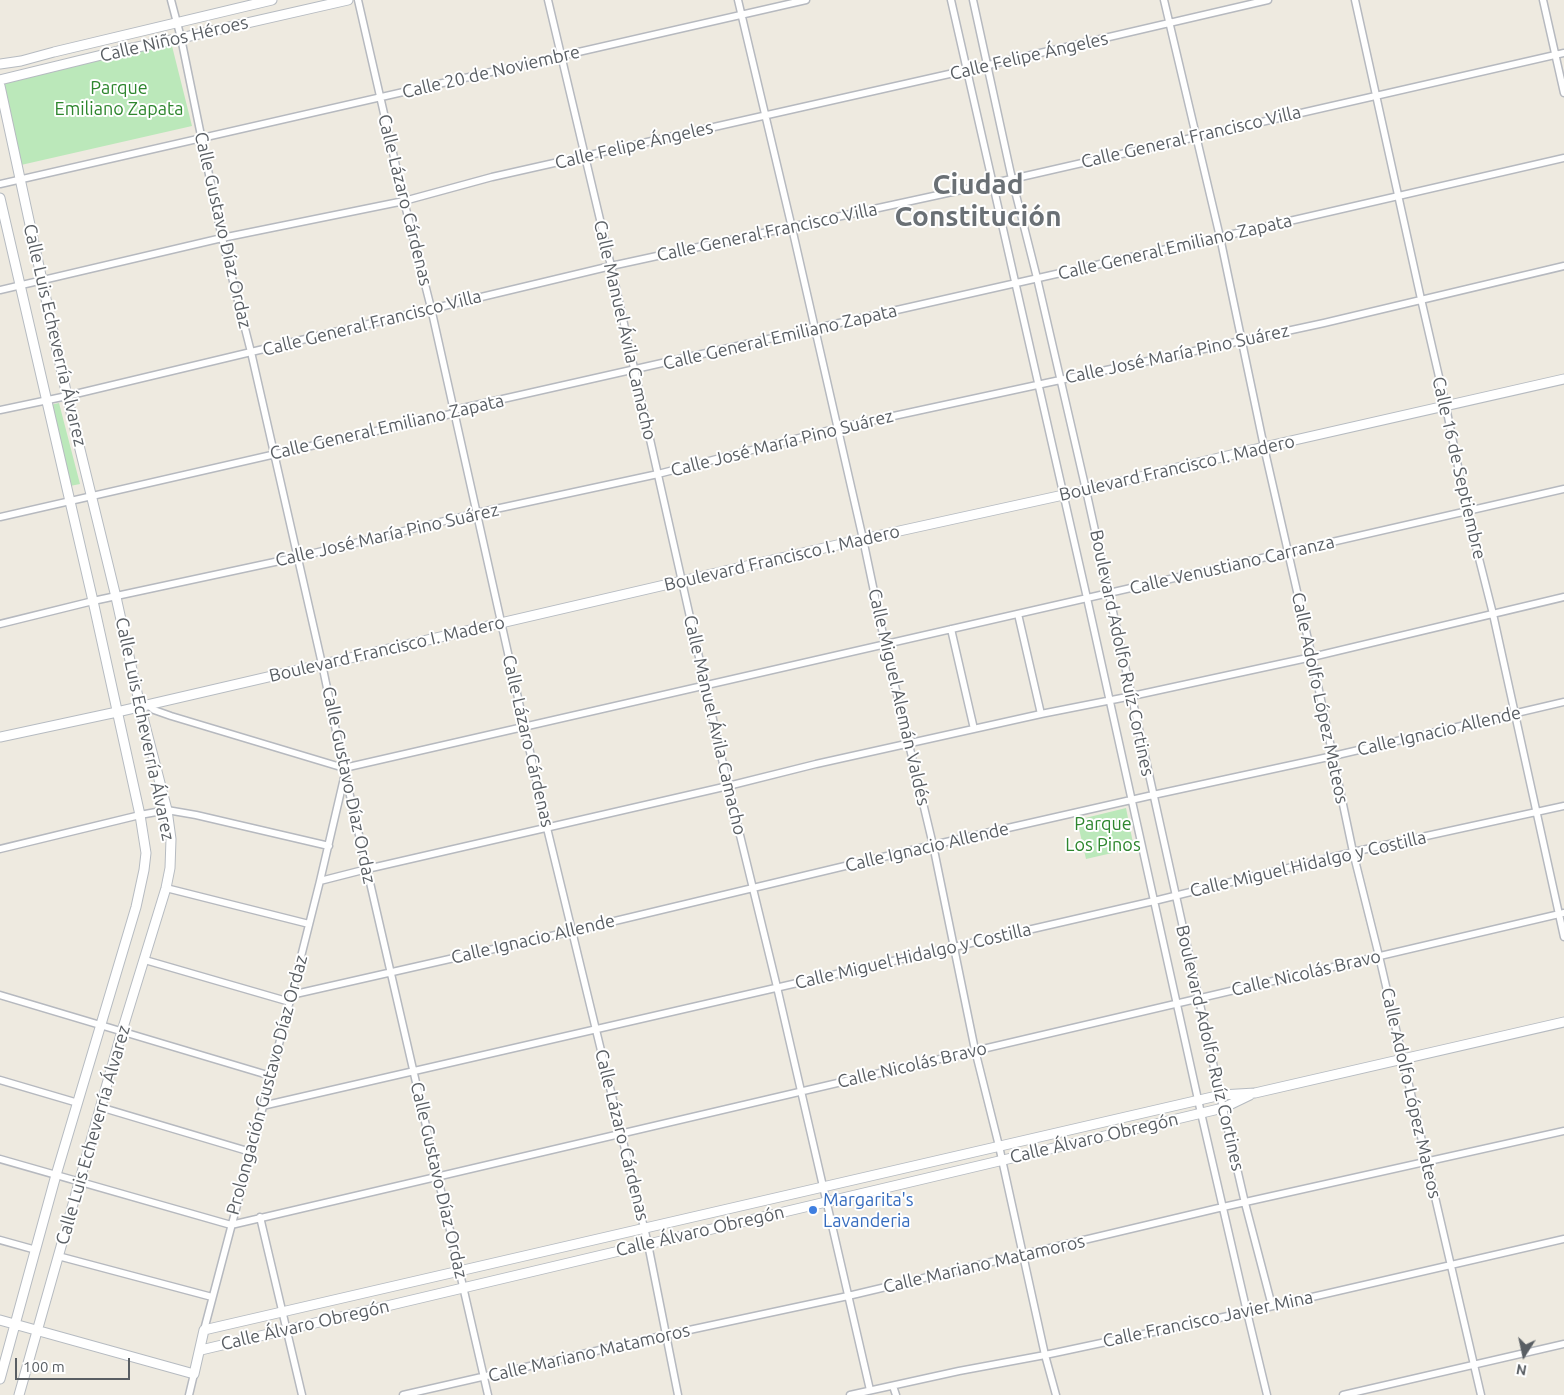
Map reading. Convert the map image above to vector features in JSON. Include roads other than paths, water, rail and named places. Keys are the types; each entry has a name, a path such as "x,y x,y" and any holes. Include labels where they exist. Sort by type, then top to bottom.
{"street":[{"name":"Calle Gustavo Díaz Ordaz","path":"171,0 181,38 222,238 251,352 322,664 344,771 488,1395"},
{"name":"Calle Niños Héroes","path":"0,64 21,61 272,0"},
{"name":"Calle Niños Héroes","path":"0,80 118,51 348,0"},
{"name":"Calle Lázaro Cárdenas","path":"358,0 455,413 523,727 645,1228 678,1395"},
{"name":"Calle Manuel Ávila Camacho","path":"548,0 611,266 704,685 802,1091 870,1390"},
{"name":"Calle Miguel Alemán Valdés","path":"738,0 838,428 885,644 933,845 975,1050 999,1146 1045,1355 1056,1395"},
{"name":"Calle 20 de Noviembre","path":"0,184 380,99 806,0"},
{"name":"Boulevard Adolfo Ruíz Cortines","path":"951,0 1178,1003 1198,1100 1267,1395"},
{"name":"Boulevard Adolfo Ruíz Cortines","path":"973,0 1012,179 1086,490 1223,1108 1272,1306"},
{"name":"Calle Adolfo López Mateos","path":"1164,0 1220,237 1353,852 1481,1395"},
{"name":"Calle Felipe Ángeles","path":"0,290 222,238 404,201 492,177 1268,0"},
{"name":"Calle 16 de Septiembre","path":"1355,0 1468,511 1562,913 1564,937"},
{"path":"1543,0 1564,93"},
{"name":"Calle General Francisco Villa","path":"0,410 68,396 611,266 1012,179 1564,53"},
{"name":"Calle Luis Echeverría Álvarez","path":"0,86 68,396 143,705 171,832 172,852 166,888 100,1107 19,1395"},
{"name":"Calle General Emiliano Zapata","path":"0,517 455,413 454,410 1564,158"},
{"name":"Calle Luis Echeverría Álvarez","path":"0,198 93,602 140,815 146,853 136,907 56,1175 0,1379"},
{"name":"Calle José María Pino Suárez","path":"0,624 298,557 477,513 658,474 838,428 1324,322 1564,266"},
{"name":"Boulevard Francisco I. Madero","path":"0,737 117,712 1564,379"},
{"name":"Calle Venustiano Carranza","path":"344,771 704,685 1564,489"},
{"path":"320,881 909,743 1312,657 1564,597"},
{"path":"1018,614 1041,714"},
{"path":"951,629 974,729"},
{"name":"Calle Ignacio Allende","path":"290,998 390,972 573,931 933,845 1333,756 1564,702"},
{"path":"143,705 171,716 344,771"},
{"name":"Prolongación Gustavo Díaz Ordaz","path":"189,1395 212,1297 271,1076 329,846 344,771"},
{"name":"Calle Miguel Hidalgo y Costilla","path":"262,1106 1154,901 1353,852 1564,806"},
{"path":"0,849 166,810 196,814 329,846"},
{"path":"166,888 309,924"},
{"name":"Calle Nicolás Bravo","path":"231,1225 1562,913"},
{"path":"145,960 290,998"},
{"path":"0,995 271,1076"},
{"name":"Calle Álvaro Obregón","path":"204,1330 1198,1100 1221,1095 1255,1093 1564,1022"},
{"path":"0,1080 78,1103"},
{"name":"Calle Álvaro Obregón","path":"200,1350 1223,1108 1255,1093"},
{"path":"100,1107 251,1152"},
{"name":"Calle Mariano Matamoros","path":"403,1395 666,1334 848,1296 1223,1207 1564,1131"},
{"path":"0,1159 231,1225"},
{"path":"260,1218 302,1395"},
{"name":"Calle Francisco Javier Mina","path":"850,1395 1247,1312 1564,1239"},
{"path":"0,1240 36,1250"},
{"path":"58,1256 212,1297"},
{"path":"0,1320 194,1374"},
{"path":"1342,1395 1564,1344"},
{"path":"893,1386 896,1395"}],"place":[{"name":"Margarita's Lavanderia","path":"813,1210"}],"district":[{"name":"Ciudad Constitución","path":"978,201"}],"park label":[{"name":"Parque Emiliano Zapata","path":"119,98"},
{"name":"Parque Los Pinos","path":"1103,834"}]}
